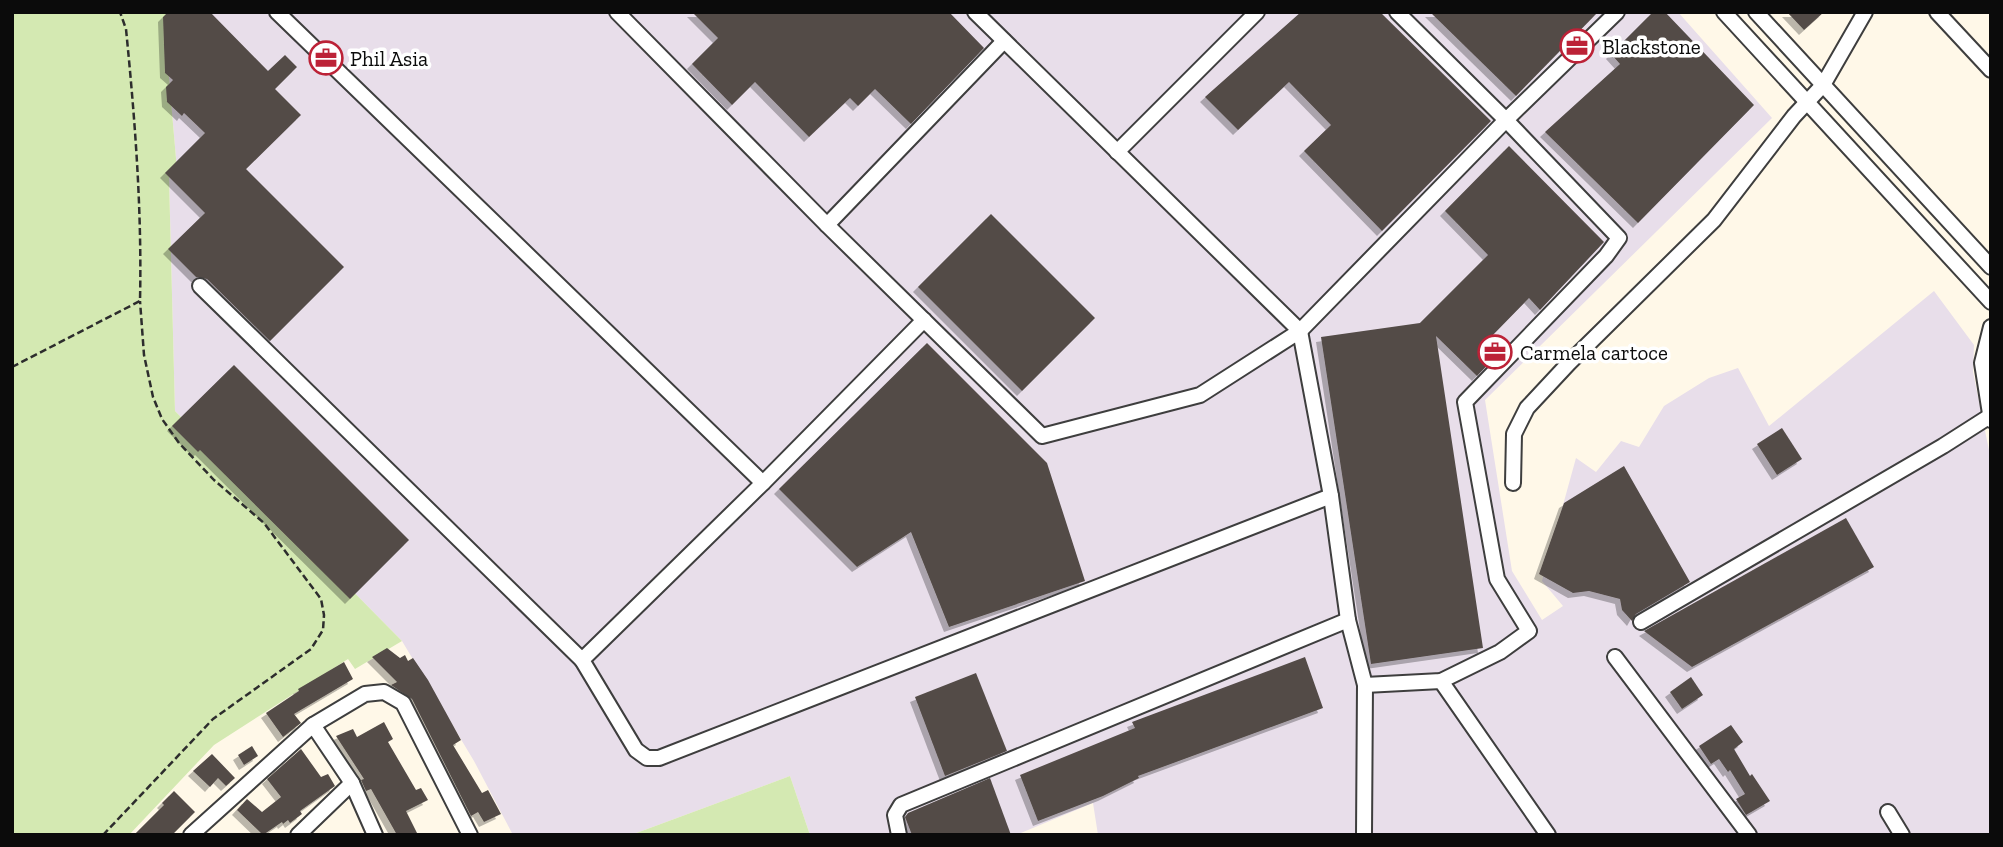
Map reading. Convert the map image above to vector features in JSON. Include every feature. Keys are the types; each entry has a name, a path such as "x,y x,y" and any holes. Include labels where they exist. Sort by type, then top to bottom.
{"street":[{"path":"277,12 763,483"},
{"path":"617,12 827,225 1042,436 1200,395 1300,331 1506,120 1617,12"},
{"path":"975,12 1300,331 1331,496 1348,620 1364,685 1364,835"},
{"path":"1117,152 1257,12"},
{"path":"1364,685 1441,681 1500,652 1529,631 1497,579 1465,402 1606,256 1619,238 1397,12"},
{"path":"1724,12 1991,302"},
{"path":"1756,12 1991,267"},
{"path":"1513,483 1514,434 1527,408 1714,220 1822,85 1865,12"},
{"path":"1937,12 1991,70"},
{"path":"827,225 1004,41"},
{"path":"200,286 582,660 636,750 647,758 659,758 1331,496"},
{"path":"582,660 924,320"},
{"path":"1641,622 1990,418 1982,363 1991,327"},
{"path":"899,835 895,815 901,805 1348,620"},
{"path":"1615,657 1749,835"},
{"path":"1441,681 1548,835"},
{"path":"191,835 313,725 365,694 384,692 403,703 470,835"},
{"path":"313,725 352,783 375,835"},
{"path":"298,835 352,783"},
{"path":"1888,812 1902,835"}],"path":[{"path":"103,835 213,719 311,649 323,630 324,615 321,599 264,523 214,480 179,443 162,419 153,397 144,355 140,301 138,153 126,29 120,12"},
{"path":"12,367 140,301"}],"shaded area":[{"path":"168,12 1678,12 1772,118 1485,400 1512,571 1542,620 1563,606 1542,581 1576,458 1596,472 1621,441 1639,447 1664,406 1709,378 1738,368 1769,426 1934,291 1974,345 1973,372 1991,460 1991,835 1098,835 1093,803 1016,835 810,835 790,776 631,835 513,835 474,761 402,641 175,411 169,177 177,170 169,78"}],"green space":[{"path":"12,12 168,12 169,78 177,170 169,178 175,411 402,641 355,669 348,659 214,745 129,835 12,835"},
{"path":"790,776 810,835 631,835"}],"building":[{"path":"168,12 210,12 268,71 285,55 297,67 275,89 301,115 246,169 344,267 270,341 207,279 196,277 168,249 205,213 165,173 205,133 184,113 182,116 167,102 166,87 173,80 165,73 163,17"},
{"path":"692,12 949,12 984,48 911,124 875,89 858,106 850,98 809,137 755,82 732,105 692,64 718,38"},
{"path":"1301,12 1380,12 1491,121 1382,231 1304,151 1331,125 1289,82 1238,130 1205,97"},
{"path":"1430,12 1598,12 1516,96"},
{"path":"1653,12 1665,12 1754,105 1638,223 1545,132 1620,64 1611,54"},
{"path":"1787,12 1824,12 1804,30"},
{"path":"1509,146 1604,242 1540,310 1529,298 1488,340 1500,352 1477,376 1436,336 1483,648 1371,664 1321,337 1420,323 1488,255 1445,211"},
{"path":"991,214 1095,318 1022,391 918,287"},
{"path":"927,343 1047,463 1085,581 949,627 911,532 857,567 779,489"},
{"path":"234,365 409,540 350,599 200,450 198,452 172,426"},
{"path":"1782,428 1802,459 1777,475 1757,444"},
{"path":"1624,466 1690,582 1636,614 1632,621 1622,610 1620,599 1589,591 1573,593 1539,574 1564,503"},
{"path":"1846,518 1874,567 1692,667 1644,631"},
{"path":"387,648 400,658 405,655 408,661 413,658 461,740 453,745 482,793 488,790 501,814 484,822 478,812 471,816 412,699 391,685 397,682 372,657"},
{"path":"1305,657 1323,708 1138,776 1139,778 1103,796 1038,821 1020,775 1135,728 1132,722"},
{"path":"344,662 353,679 294,714 301,723 283,737 266,713 299,691 298,689"},
{"path":"976,673 1007,751 945,776 915,697"},
{"path":"1691,677 1703,695 1682,709 1670,692"},
{"path":"384,722 393,739 388,742 416,790 421,788 428,800 406,811 418,835 397,835 371,789 366,791 361,780 364,779 336,736 353,729 357,737"},
{"path":"1731,725 1743,742 1734,749 1750,776 1752,774 1770,801 1746,815 1736,799 1745,794 1730,770 1728,772 1719,759 1711,764 1699,746"},
{"path":"252,746 258,756 244,765 238,755"},
{"path":"301,749 321,777 328,774 335,786 300,811 302,814 290,823 288,820 283,824 282,822 263,835 237,810 247,799 262,812 281,797 267,779"},
{"path":"212,754 235,778 226,786 218,778 210,787 193,771"},
{"path":"990,778 1011,835 912,835 905,817 908,813"},
{"path":"174,791 195,812 172,835 134,835 164,805 162,803"}],"place":[{"name":"Blackstone","path":"1577,46"},
{"name":"Phil Asia","path":"326,58"},
{"name":"Carmela cartoce","path":"1495,352"}]}
